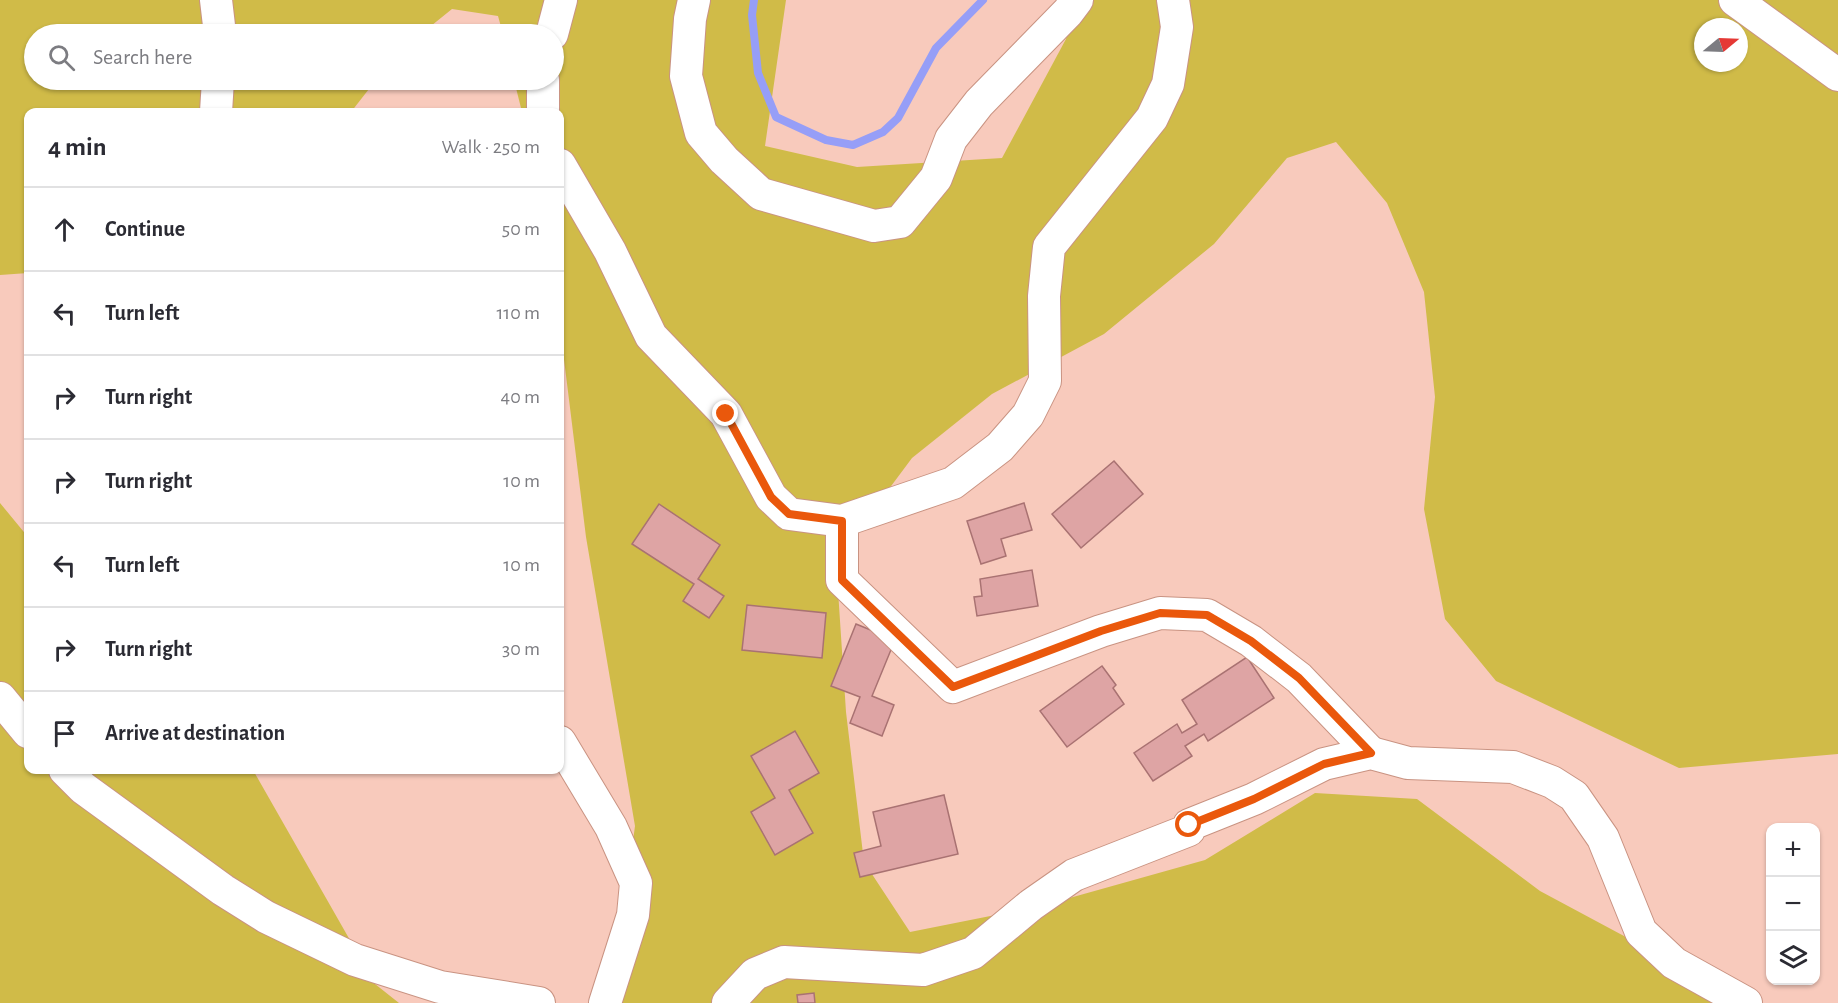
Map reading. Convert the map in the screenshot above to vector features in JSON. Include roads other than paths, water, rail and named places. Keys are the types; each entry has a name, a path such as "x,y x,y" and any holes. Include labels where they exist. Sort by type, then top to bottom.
{"street":[{"path":"216,0 219,24"},
{"path":"555,24 561,0"},
{"path":"694,0 690,19 686,76 701,133 724,160 761,195 874,226 900,222 936,178 951,140 979,104 1077,0"},
{"path":"564,172 610,251 651,336 726,414 771,497 789,514 842,521 953,483 1000,447 1028,415 1045,381 1044,296 1049,246 1152,118 1168,84 1177,27 1173,0"},
{"path":"1735,0 1838,75"},
{"path":"216,108 217,90"},
{"path":"543,90 543,108"},
{"path":"842,521 842,580 953,687 1101,631 1160,613 1207,615 1251,641 1299,678 1371,753"},
{"path":"0,698 24,727"},
{"path":"564,749 611,827 636,883 633,915 605,1003"},
{"path":"728,1003 755,974 784,962 923,970 973,953 1030,905 1074,876 1189,830 1189,825 1254,799 1324,764 1371,753 1408,763 1513,767 1560,786 1575,796 1603,838 1641,932 1674,963 1746,1003"},
{"path":"69,774 93,795 223,890 266,917 365,964 440,987 539,1003"}],"waterway":[{"path":"754,0 752,15 758,73 776,117 826,140 853,145 883,132 898,118 936,48 983,0"}]}
